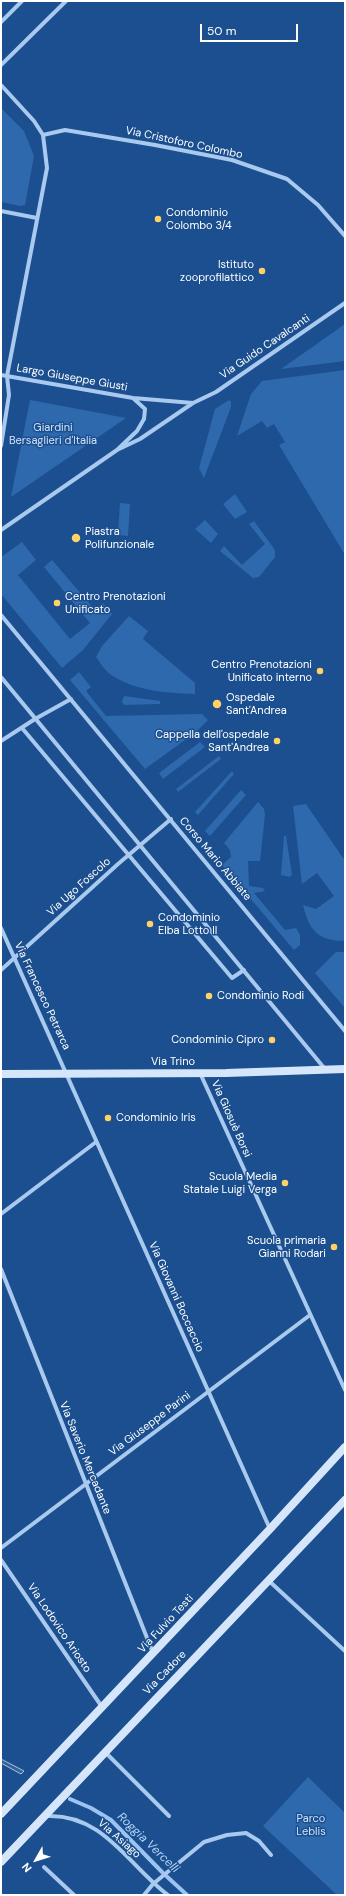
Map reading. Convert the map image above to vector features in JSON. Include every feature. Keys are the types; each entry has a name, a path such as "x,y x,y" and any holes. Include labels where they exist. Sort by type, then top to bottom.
{"street":[{"path":"1,22 22,1"},
{"path":"1,65 66,1"},
{"path":"1,85 34,121 43,135 47,168 7,376 1,375"},
{"name":"Via Cristoforo Colombo","path":"43,135 65,130 232,160 287,179 318,205 345,236"},
{"path":"1,211 37,218"},
{"name":"Via Guido Cavalcanti","path":"193,403 216,392 345,303"},
{"name":"Largo Giuseppe Giusti","path":"1,446 9,395 7,376 133,398 193,403"},
{"name":"Largo Giuseppe Giusti","path":"1,530 117,450 137,431 144,419 145,409 133,398"},
{"name":"Largo Giuseppe Giusti","path":"117,450 140,439 193,403"},
{"name":"Corso Mario Abbiate","path":"1,615 345,1031"},
{"path":"1,677 325,1069"},
{"path":"1,741 71,699"},
{"path":"22,728 232,978 244,970"},
{"name":"Via Ugo Foscolo","path":"1,970 128,855 171,819"},
{"name":"Via Francesco Petrarca","path":"1,928 67,1072"},
{"name":"Via Trino","path":"1,1074 67,1072 200,1073 345,1069"},
{"name":"Via Giovanni Boccaccio","path":"67,1072 96,1142 270,1529"},
{"name":"Via Giosuè Borsi","path":"200,1073 345,1390"},
{"path":"1,1214 96,1142"},
{"name":"Via Saverio Mercadante","path":"1,1269 153,1653"},
{"name":"Via Giuseppe Parini","path":"1,1548 310,1315"},
{"name":"Via Fulvio Testi","path":"1,1814 270,1529 345,1447"},
{"name":"Via Cadore","path":"1,1862 345,1500"},
{"name":"Via Lodovico Ariosto","path":"1,1560 102,1707"},
{"path":"268,1580 345,1651"},
{"path":"105,1752 169,1816"},
{"name":"Via Asiago","path":"44,1816 58,1816 78,1820 97,1829 120,1849 153,1884 168,1895"},
{"path":"144,1895 153,1884 204,1842 239,1832 250,1835 271,1855"},
{"path":"44,1867 74,1895"}],"green space":[{"path":"1,108 24,131 34,156 25,205 20,206 1,202"},
{"path":"345,324 345,361 281,369"},
{"path":"345,370 345,555 279,445 285,442 274,424 267,428 262,421 237,436 251,394 262,381"},
{"name":"Giardini Bersaglieri d'Italia","path":"30,400 126,418 11,497"},
{"path":"229,400 231,402 231,407 204,478 199,468 215,409"},
{"path":"235,494 247,512 235,519 223,504"},
{"path":"120,503 130,504 128,536 118,535"},
{"path":"205,520 218,534 211,543 195,529"},
{"path":"254,521 275,550 275,557 259,577 253,578 220,551 224,546 242,565 265,544 249,524"},
{"path":"22,542 36,560 18,575 70,639 90,623 44,567 52,560 95,610 103,603 112,614 83,650 62,668 1,594 1,557"},
{"path":"129,616 148,631 143,639 195,683 195,694 162,692 140,688 119,680 104,668 96,657 102,646"},
{"path":"79,672 91,687 86,691 106,716 202,714 208,720 196,732 145,769 70,680"},
{"path":"124,696 160,701 160,704 124,705 122,702"},
{"path":"200,742 205,747 163,779 159,773"},
{"path":"219,756 221,759 178,792 176,789"},
{"path":"232,771 234,774 198,815 195,812"},
{"path":"241,790 246,795 210,836 205,831"},
{"path":"258,802 264,809 265,815 260,861 248,861 249,886 263,888 265,891 254,893 285,930 296,928 300,935 300,945 294,950 222,865 231,857 230,850 224,843"},
{"path":"306,804 343,858 345,857 345,941 328,939 321,936 312,927 305,914 303,905 316,909 334,896 317,873 302,884 293,806"},
{"path":"284,836 286,836 292,875 289,877 281,875"},
{"path":"336,952 345,952 345,1008 315,973"},
{"name":"Parco Leblis","path":"308,1777 345,1813 345,1895 337,1895 263,1826"}],"shaded area":[{"path":"1,1759 24,1771 21,1774 1,1763"}],"waterway":[{"name":"Roggia Vercelli","path":"70,1799 91,1808 111,1820 187,1895"}],"place":[{"name":"Condominio Colombo 3/4","path":"158,219"},
{"name":"Istituto zooprofilattico","path":"262,271"},
{"name":"Piastra Polifunzionale","path":"76,538"},
{"name":"Centro Prenotazioni Unificato","path":"57,603"},
{"name":"Centro Prenotazioni Unificato interno","path":"320,671"},
{"name":"Ospedale Sant'Andrea","path":"217,704"},
{"name":"Cappella dell'ospedale Sant'Andrea","path":"277,741"},
{"name":"Condominio Elba Lotto II","path":"150,924"},
{"name":"Condominio Rodi","path":"209,996"},
{"name":"Condominio Cipro","path":"272,1040"},
{"name":"Condominio Iris","path":"108,1118"},
{"name":"Scuola Media Statale Luigi Verga","path":"285,1183"},
{"name":"Scuola primaria Gianni Rodari","path":"334,1247"}]}
